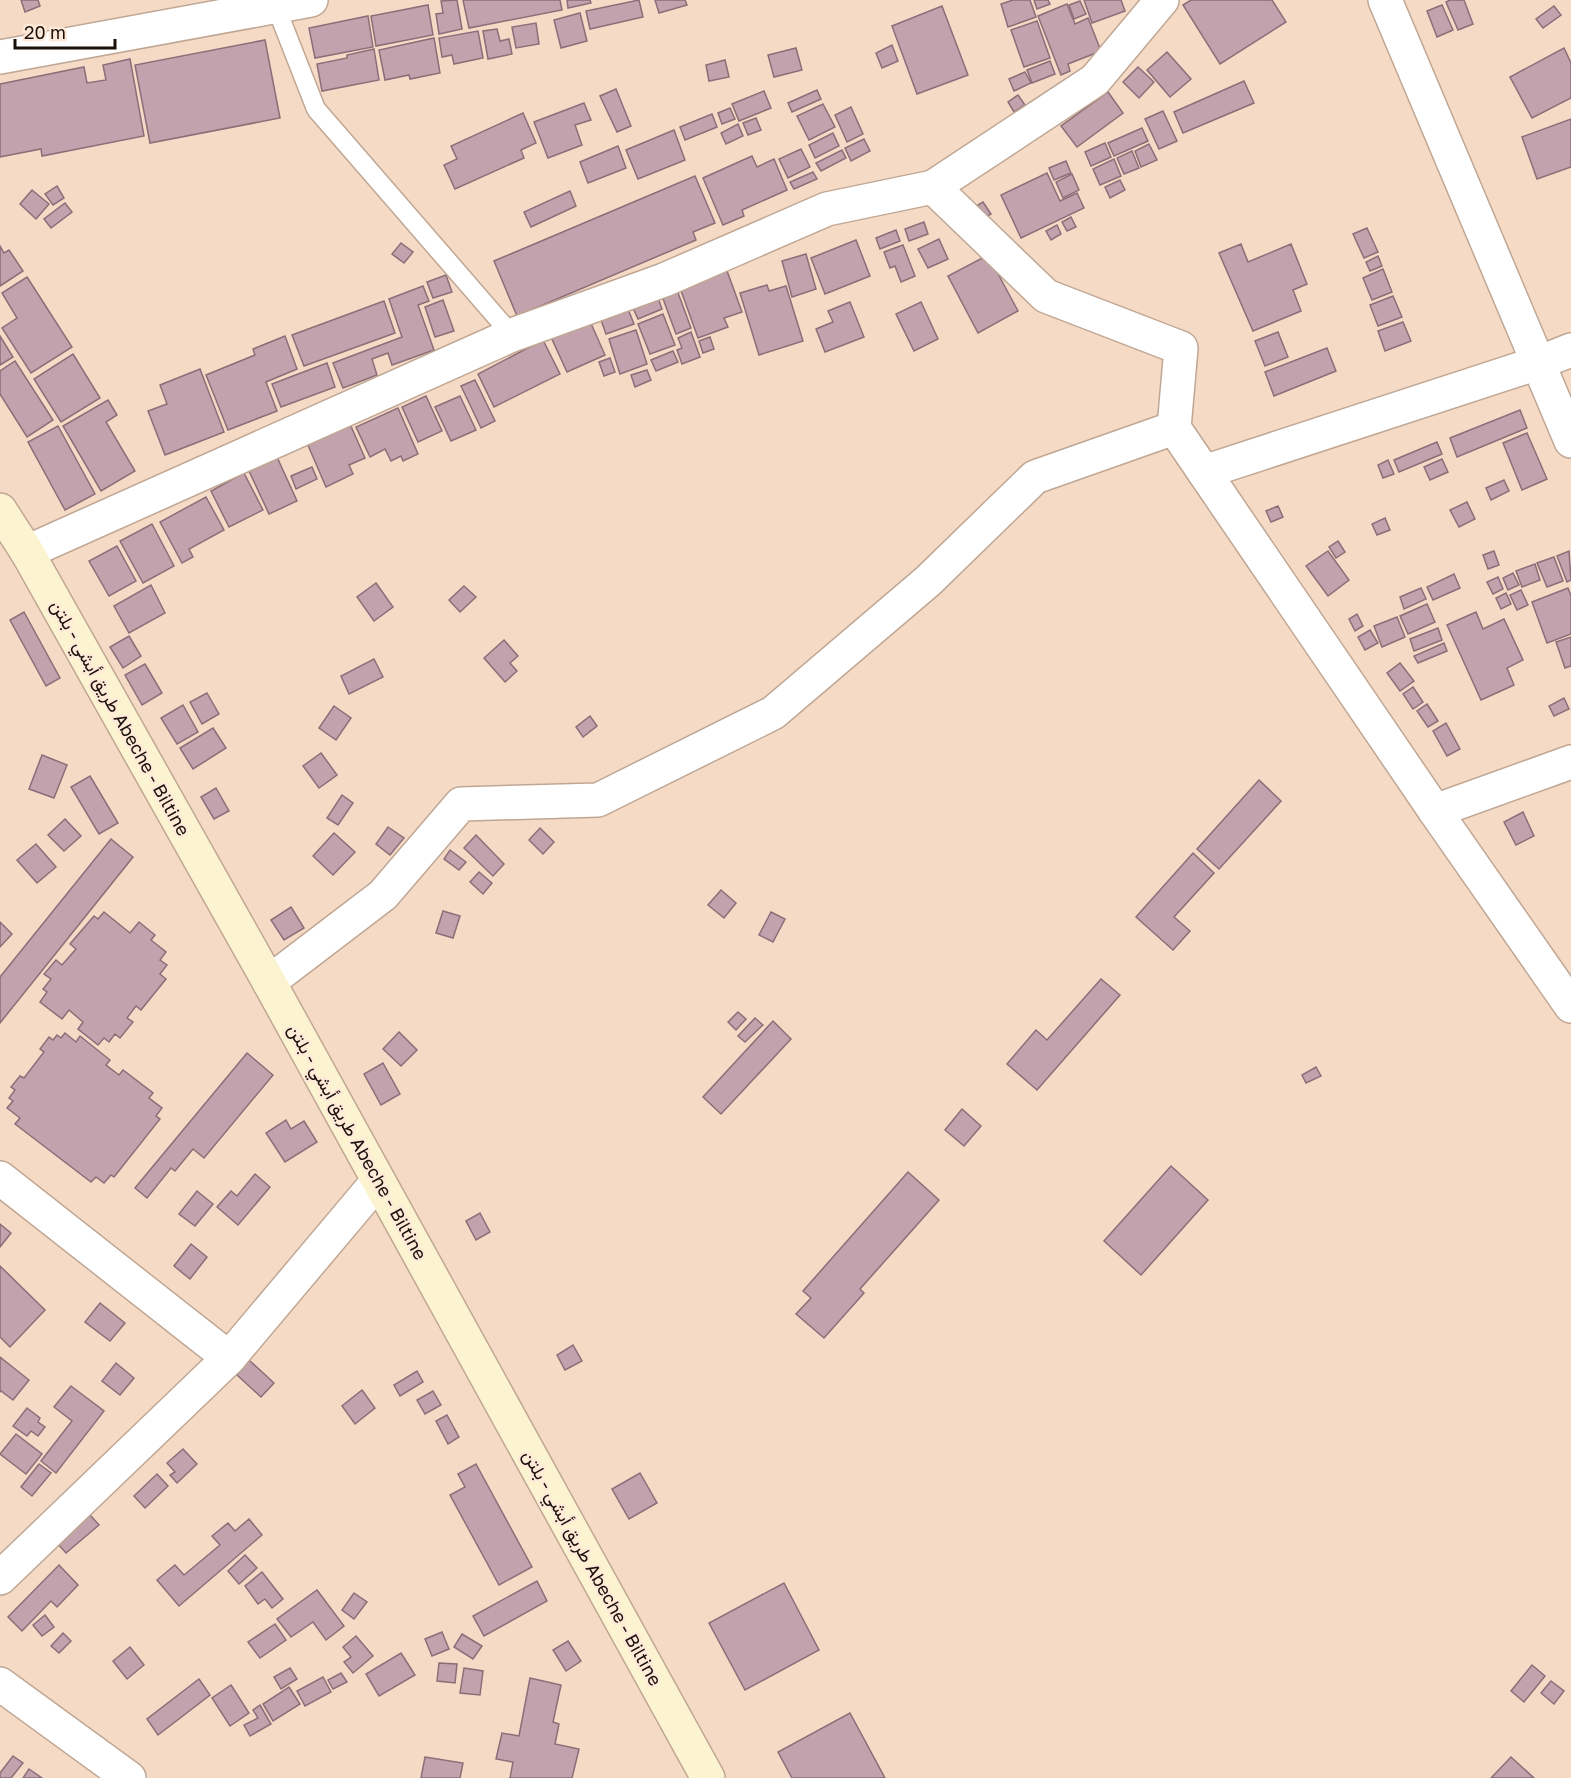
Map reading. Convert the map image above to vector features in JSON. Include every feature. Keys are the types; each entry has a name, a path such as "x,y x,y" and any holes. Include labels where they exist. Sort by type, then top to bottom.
{"main road":[{"name":"طريق أبشي - بلتن Abeche - Biltine","path":"0,510 27,552 269,982 708,1778"}],"street":[{"path":"0,57 311,0"},
{"path":"27,552 512,335 664,280 827,210 933,187 1095,80 1162,0"},
{"path":"1385,0 1571,441"},
{"path":"933,187 1046,296 1181,348 1174,428 1571,1006"},
{"path":"1204,472 1538,363 1571,350"},
{"path":"269,982 383,895 461,804 598,800 773,713 928,581 1035,477 1174,428"},
{"path":"1435,811 1571,762"},
{"path":"0,1178 229,1358"},
{"path":"0,1578 229,1358 378,1181"},
{"path":"0,1684 129,1778"}],"lane":[{"path":"276,7 316,109 512,335"}],"building":[{"path":"21,0 38,0 40,6 25,12"},
{"path":"457,0 462,29 439,34 436,14 443,13 441,1"},
{"path":"463,0 560,0 562,10 469,28"},
{"path":"567,0 590,0 591,3 568,8"},
{"path":"639,0 643,17 590,29 586,11"},
{"path":"655,0 685,0 687,5 659,13"},
{"path":"1013,0 1030,0 1036,17 1008,27 1001,4"},
{"path":"1034,0 1048,0 1050,4 1037,9"},
{"path":"1084,0 1121,0 1125,11 1092,23"},
{"path":"1191,0 1272,0 1286,22 1220,64 1183,5"},
{"path":"1464,0 1473,24 1458,30 1446,2"},
{"path":"1080,1 1086,14 1074,19 1069,5"},
{"path":"1067,4 1075,24 1088,18 1101,51 1068,64 1070,71 1061,75 1038,16"},
{"path":"428,5 433,35 376,46 371,16"},
{"path":"1442,5 1453,30 1437,37 1427,11"},
{"path":"942,6 968,75 917,94 892,26"},
{"path":"1554,6 1561,15 1543,28 1536,19"},
{"path":"580,13 587,41 561,48 554,20"},
{"path":"368,16 373,47 315,58 309,28"},
{"path":"1037,21 1050,58 1024,67 1011,30"},
{"path":"536,23 539,44 516,48 512,27"},
{"path":"497,29 500,41 509,39 512,54 488,59 483,31"},
{"path":"478,31 483,58 454,64 452,55 442,57 439,38"},
{"path":"434,38 440,73 410,79 409,75 385,80 379,50"},
{"path":"265,40 280,118 150,143 135,65"},
{"path":"892,45 898,61 882,68 876,53"},
{"path":"796,48 802,70 774,77 768,55"},
{"path":"1564,48 1571,63 1571,98 1532,118 1510,77"},
{"path":"374,49 379,80 322,91 317,64 347,58 347,55"},
{"path":"1167,52 1191,79 1170,97 1147,70"},
{"path":"130,59 144,136 42,156 41,149 0,157 0,84 84,67 87,83 106,80 103,65"},
{"path":"725,60 729,77 709,81 706,65"},
{"path":"1050,61 1055,74 1032,83 1027,70"},
{"path":"1138,67 1154,82 1139,98 1123,82"},
{"path":"1025,72 1031,83 1014,91 1009,79"},
{"path":"1244,81 1254,103 1183,133 1174,112"},
{"path":"616,89 631,126 617,132 600,96"},
{"path":"817,90 821,99 792,112 788,103"},
{"path":"764,91 771,108 739,121 732,104"},
{"path":"1108,92 1123,113 1077,147 1061,126"},
{"path":"1018,95 1025,105 1014,112 1008,102"},
{"path":"584,103 591,120 575,125 582,145 548,158 534,122"},
{"path":"823,104 835,127 809,140 797,116"},
{"path":"851,107 863,134 847,142 835,115"},
{"path":"730,108 735,119 722,124 718,113"},
{"path":"1163,111 1177,141 1159,149 1145,119"},
{"path":"523,113 536,143 521,150 524,158 455,189 444,165 457,159 451,146"},
{"path":"712,114 717,127 685,140 680,127"},
{"path":"756,118 761,130 748,135 743,123"},
{"path":"1571,119 1571,167 1537,179 1522,137"},
{"path":"738,124 743,136 726,144 721,133"},
{"path":"1142,128 1148,141 1114,156 1108,143"},
{"path":"674,130 685,160 638,179 626,150"},
{"path":"833,133 839,146 815,158 809,145"},
{"path":"864,139 870,151 851,161 845,148"},
{"path":"1105,143 1111,157 1091,166 1085,152"},
{"path":"1149,144 1157,160 1141,167 1135,151"},
{"path":"618,146 626,168 588,183 580,162"},
{"path":"801,149 810,167 788,178 779,159"},
{"path":"842,150 846,158 821,171 816,163"},
{"path":"1132,151 1139,168 1124,174 1117,158"},
{"path":"752,156 757,167 774,159 787,190 742,210 744,216 723,225 703,178"},
{"path":"1114,159 1121,176 1100,185 1093,169"},
{"path":"1066,161 1071,173 1054,180 1049,168"},
{"path":"813,172 817,179 794,189 790,182"},
{"path":"1047,173 1060,201 1077,193 1084,208 1021,238 1001,195"},
{"path":"1072,174 1079,190 1063,198 1056,182"},
{"path":"695,176 715,223 693,232 696,240 517,316 494,261"},
{"path":"1120,180 1125,190 1110,198 1105,187"},
{"path":"57,186 64,198 53,205 45,194"},
{"path":"32,190 49,204 36,219 20,204"},
{"path":"570,191 576,206 531,227 524,212"},
{"path":"983,202 991,214 981,220 973,208"},
{"path":"65,203 72,212 51,228 44,219"},
{"path":"1071,217 1076,227 1067,231 1062,222"},
{"path":"924,222 928,234 909,241 905,229"},
{"path":"1057,225 1061,234 1051,240 1046,231"},
{"path":"1367,228 1378,252 1364,258 1353,234"},
{"path":"896,230 900,241 880,249 876,238"},
{"path":"939,239 948,259 928,268 918,249"},
{"path":"856,240 870,276 825,294 811,258"},
{"path":"401,243 413,252 404,263 392,254"},
{"path":"1241,244 1248,262 1291,244 1307,284 1293,290 1301,311 1253,331 1219,253"},
{"path":"903,245 915,276 901,282 895,266 890,268 884,252"},
{"path":"0,246 4,253 9,250 23,271 0,286"},
{"path":"806,254 816,289 792,297 782,261"},
{"path":"988,255 1018,311 978,333 948,276"},
{"path":"1378,256 1382,266 1370,271 1366,262"},
{"path":"726,268 742,312 724,318 728,327 698,338 679,285"},
{"path":"1383,269 1392,292 1372,300 1363,278"},
{"path":"446,275 452,292 433,298 427,282"},
{"path":"27,277 72,347 31,373 2,328 17,318 2,293"},
{"path":"767,285 769,291 786,286 803,341 759,355 740,293"},
{"path":"423,286 429,301 418,305 434,350 392,365 388,353 372,359 377,375 343,388 333,363 402,337 389,299"},
{"path":"677,290 691,328 676,334 662,296"},
{"path":"1393,296 1402,317 1378,326 1370,305"},
{"path":"658,298 662,309 638,319 633,308"},
{"path":"443,300 454,331 435,337 425,307"},
{"path":"384,301 395,333 304,366 292,335"},
{"path":"850,302 864,337 825,352 816,329 833,322 828,311"},
{"path":"921,302 938,339 914,351 896,314"},
{"path":"628,309 634,324 606,334 601,320"},
{"path":"663,314 675,345 650,354 638,324"},
{"path":"589,319 605,355 567,372 551,337"},
{"path":"1403,322 1411,341 1385,351 1378,331"},
{"path":"636,330 647,364 620,374 609,339"},
{"path":"691,332 700,357 682,364 677,350 682,348 678,338"},
{"path":"1278,332 1288,357 1265,366 1255,341"},
{"path":"0,336 13,357 0,365"},
{"path":"285,336 297,369 266,382 277,411 228,430 206,375 255,355 253,349"},
{"path":"710,337 714,349 703,353 699,341"},
{"path":"543,340 560,374 494,407 478,374"},
{"path":"1327,348 1336,371 1274,396 1265,372"},
{"path":"673,351 678,362 656,371 651,360"},
{"path":"73,354 100,398 61,422 34,379"},
{"path":"610,358 615,372 604,376 599,362"},
{"path":"15,361 53,420 27,437 0,394 0,371"},
{"path":"327,363 335,387 281,407 272,384"},
{"path":"200,369 224,432 165,455 148,411 167,404 160,385"},
{"path":"647,370 651,380 635,387 631,375"},
{"path":"475,380 495,421 481,428 461,386"},
{"path":"426,396 442,431 418,442 402,407"},
{"path":"460,396 476,430 451,441 435,407"},
{"path":"108,400 117,415 106,422 135,471 101,491 63,426"},
{"path":"398,408 418,454 403,461 401,456 391,461 385,449 370,457 356,427"},
{"path":"1520,410 1527,428 1457,457 1450,438"},
{"path":"350,424 365,458 349,465 353,474 326,487 307,443"},
{"path":"58,426 95,494 65,510 28,442"},
{"path":"1527,433 1547,479 1522,490 1503,443"},
{"path":"1437,442 1442,454 1399,472 1394,460"},
{"path":"277,457 297,501 269,514 249,471"},
{"path":"1442,459 1448,472 1430,480 1424,467"},
{"path":"1388,460 1394,474 1383,478 1378,465"},
{"path":"312,467 317,479 296,489 291,476"},
{"path":"244,473 263,510 229,527 211,491"},
{"path":"1504,480 1509,491 1491,500 1486,488"},
{"path":"206,497 224,530 189,549 193,557 182,563 160,522"},
{"path":"1467,502 1475,519 1459,527 1450,510"},
{"path":"1278,506 1283,517 1271,522 1266,511"},
{"path":"1385,518 1390,530 1377,535 1372,524"},
{"path":"152,524 174,566 143,583 120,541"},
{"path":"1338,541 1345,552 1336,558 1329,547"},
{"path":"117,546 136,581 109,596 89,561"},
{"path":"1328,551 1349,580 1328,596 1306,566"},
{"path":"1494,551 1499,565 1488,569 1483,555"},
{"path":"1569,551 1571,580 1567,582 1557,556"},
{"path":"1554,557 1563,581 1547,587 1537,563"},
{"path":"1535,564 1540,580 1522,587 1516,571"},
{"path":"1513,573 1519,585 1508,590 1503,578"},
{"path":"1454,574 1460,588 1433,600 1427,587"},
{"path":"1498,577 1503,589 1493,594 1487,582"},
{"path":"376,583 393,607 374,621 357,597"},
{"path":"151,585 165,613 129,633 114,606"},
{"path":"464,586 476,597 460,612 449,600"},
{"path":"1421,588 1426,599 1404,609 1400,597"},
{"path":"1568,588 1571,596 1571,634 1547,643 1532,602"},
{"path":"1521,590 1528,605 1517,610 1510,595"},
{"path":"1506,593 1511,604 1501,609 1496,598"},
{"path":"1427,604 1435,622 1408,634 1400,616"},
{"path":"24,612 60,678 46,686 10,620"},
{"path":"1476,612 1483,629 1504,619 1523,660 1507,668 1514,685 1481,700 1447,625"},
{"path":"1357,614 1363,626 1355,631 1349,619"},
{"path":"1397,617 1405,637 1382,647 1374,626"},
{"path":"1438,628 1442,640 1414,651 1410,639"},
{"path":"1370,630 1378,643 1365,650 1358,637"},
{"path":"129,636 141,656 123,668 110,647"},
{"path":"1571,637 1571,666 1565,668 1556,642"},
{"path":"504,640 518,656 510,663 517,671 505,682 484,658"},
{"path":"1444,643 1447,651 1418,663 1414,656"},
{"path":"374,659 383,677 349,694 341,676"},
{"path":"1400,663 1414,681 1400,691 1387,673"},
{"path":"145,664 162,693 142,705 125,675"},
{"path":"1413,687 1423,702 1413,709 1403,694"},
{"path":"207,693 219,714 202,724 190,702"},
{"path":"1564,698 1569,709 1554,716 1549,706"},
{"path":"1427,704 1438,721 1428,727 1417,711"},
{"path":"183,705 198,732 177,744 161,718"},
{"path":"334,706 351,718 336,740 319,728"},
{"path":"590,716 597,726 583,737 576,727"},
{"path":"1446,723 1460,749 1447,756 1433,731"},
{"path":"213,728 226,748 193,769 180,748"},
{"path":"321,753 337,775 319,788 303,766"},
{"path":"42,755 67,765 54,798 29,789"},
{"path":"90,776 118,823 99,834 71,787"},
{"path":"1259,780 1281,801 1219,869 1197,849"},
{"path":"216,788 229,811 214,819 201,797"},
{"path":"342,795 353,803 338,825 327,818"},
{"path":"1523,812 1534,836 1516,845 1504,822"},
{"path":"65,819 81,836 64,851 48,835"},
{"path":"388,827 404,838 390,855 376,844"},
{"path":"540,828 554,842 543,854 529,840"},
{"path":"334,833 355,852 333,875 313,856"},
{"path":"476,835 504,864 493,876 464,848"},
{"path":"111,839 133,857 0,1023 0,977"},
{"path":"36,844 56,867 37,883 17,860"},
{"path":"450,850 466,862 459,870 444,859"},
{"path":"1193,853 1214,873 1174,917 1190,931 1173,950 1136,917"},
{"path":"479,872 492,883 483,894 470,882"},
{"path":"721,890 736,903 724,918 708,905"},
{"path":"291,907 304,928 284,940 271,920"},
{"path":"443,911 460,916 453,938 436,933"},
{"path":"104,912 130,933 139,922 155,935 151,940 166,952 160,960 167,965 160,974 166,979 141,1010 136,1006 127,1018 133,1022 120,1038 115,1034 109,1042 104,1038 98,1045 78,1029 83,1022 69,1010 62,1019 40,1002 47,992 43,989 51,979 44,974 56,960 62,965 76,949 70,944 94,916 98,919"},
{"path":"771,912 785,919 773,942 759,935"},
{"path":"0,922 12,934 0,947"},
{"path":"1101,979 1120,995 1037,1090 1007,1064 1036,1030 1047,1040"},
{"path":"738,1012 746,1019 736,1030 728,1022"},
{"path":"755,1018 763,1025 745,1042 738,1036"},
{"path":"773,1021 791,1039 721,1114 703,1097"},
{"path":"399,1032 417,1050 401,1066 383,1049"},
{"path":"65,1033 76,1042 80,1036 110,1060 106,1065 119,1075 123,1070 153,1093 149,1098 162,1108 156,1116 160,1119 114,1177 111,1175 104,1183 96,1177 91,1182 15,1124 20,1118 7,1108 13,1101 9,1098 15,1090 11,1087 20,1076 24,1078 44,1052 40,1049 49,1037 53,1040 57,1035 61,1038"},
{"path":"247,1053 273,1075 204,1158 193,1149 175,1171 171,1168 147,1198 135,1188"},
{"path":"383,1063 400,1094 381,1105 364,1074"},
{"path":"1316,1067 1321,1076 1306,1083 1302,1075"},
{"path":"962,1109 981,1126 964,1146 945,1130"},
{"path":"286,1120 291,1129 304,1121 317,1142 285,1162 266,1133"},
{"path":"1171,1166 1208,1200 1141,1275 1104,1241"},
{"path":"908,1172 939,1200 860,1289 864,1293 824,1338 796,1314 811,1298 803,1291"},
{"path":"255,1174 270,1187 238,1225 217,1207 231,1191 237,1196"},
{"path":"197,1191 213,1204 195,1226 179,1214"},
{"path":"480,1213 490,1232 476,1240 466,1221"},
{"path":"0,1224 11,1233 0,1247"},
{"path":"191,1244 207,1257 190,1279 174,1266"},
{"path":"0,1266 45,1310 10,1347 0,1337"},
{"path":"100,1303 125,1323 110,1341 85,1322"},
{"path":"573,1345 582,1361 565,1370 557,1355"},
{"path":"0,1357 29,1380 13,1400 0,1392"},
{"path":"249,1360 274,1383 261,1397 237,1375"},
{"path":"116,1363 134,1378 120,1395 102,1381"},
{"path":"417,1371 423,1382 400,1396 394,1385"},
{"path":"71,1386 104,1411 56,1473 41,1461 72,1421 54,1407"},
{"path":"362,1390 375,1408 355,1424 342,1406"},
{"path":"433,1391 441,1405 425,1414 417,1400"},
{"path":"27,1408 40,1418 38,1422 45,1427 38,1436 31,1431 27,1436 13,1426"},
{"path":"447,1415 459,1437 448,1444 436,1421"},
{"path":"16,1434 42,1454 26,1474 0,1454"},
{"path":"183,1449 197,1464 177,1483 170,1475 175,1472 167,1463"},
{"path":"39,1464 51,1473 32,1496 21,1487"},
{"path":"476,1464 532,1567 499,1585 450,1495 465,1487 458,1474"},
{"path":"640,1473 657,1503 629,1519 612,1489"},
{"path":"157,1474 168,1486 145,1508 134,1496"},
{"path":"90,1515 99,1525 66,1553 58,1544"},
{"path":"249,1519 262,1535 179,1606 157,1580 175,1565 184,1575 220,1545 212,1536 228,1523 235,1531"},
{"path":"245,1555 257,1568 239,1584 228,1571"},
{"path":"59,1565 78,1585 57,1607 51,1601 22,1631 8,1617"},
{"path":"262,1572 283,1599 272,1608 265,1599 258,1604 245,1586"},
{"path":"537,1581 547,1601 484,1636 473,1616"},
{"path":"784,1583 819,1650 745,1690 709,1623"},
{"path":"317,1590 344,1626 326,1640 313,1622 291,1637 277,1619"},
{"path":"354,1593 367,1602 354,1619 342,1610"},
{"path":"45,1615 54,1627 42,1636 33,1625"},
{"path":"275,1624 286,1640 260,1658 248,1642"},
{"path":"442,1632 449,1649 432,1656 425,1639"},
{"path":"63,1633 71,1641 59,1653 51,1646"},
{"path":"462,1634 482,1646 473,1659 454,1647"},
{"path":"356,1636 373,1656 353,1673 344,1662 351,1657 343,1647"},
{"path":"568,1641 581,1661 566,1671 553,1650"},
{"path":"130,1647 144,1665 127,1679 113,1661"},
{"path":"401,1653 415,1675 379,1696 366,1674"},
{"path":"439,1663 457,1664 455,1683 437,1681"},
{"path":"1532,1665 1545,1676 1524,1702 1511,1691"},
{"path":"290,1668 297,1679 281,1689 274,1677"},
{"path":"464,1668 483,1671 480,1695 460,1693"},
{"path":"341,1673 347,1682 333,1689 328,1680"},
{"path":"323,1677 331,1692 305,1706 297,1691"},
{"path":"530,1678 561,1685 553,1722 559,1724 555,1744 579,1749 572,1778 510,1778 513,1762 496,1759 502,1733 519,1736"},
{"path":"199,1679 210,1695 158,1735 147,1719"},
{"path":"1551,1681 1564,1691 1554,1704 1541,1693"},
{"path":"231,1685 249,1713 230,1726 212,1698"},
{"path":"289,1687 300,1704 273,1721 263,1704"},
{"path":"260,1705 271,1724 250,1736 244,1725 258,1718 253,1710"},
{"path":"850,1713 885,1778 792,1778 778,1752"},
{"path":"13,1756 23,1763 11,1778 0,1778 0,1773"},
{"path":"425,1757 463,1763 460,1778 421,1778"},
{"path":"1511,1757 1534,1778 1491,1778"},
{"path":"29,1769 42,1778 23,1778"}]}
